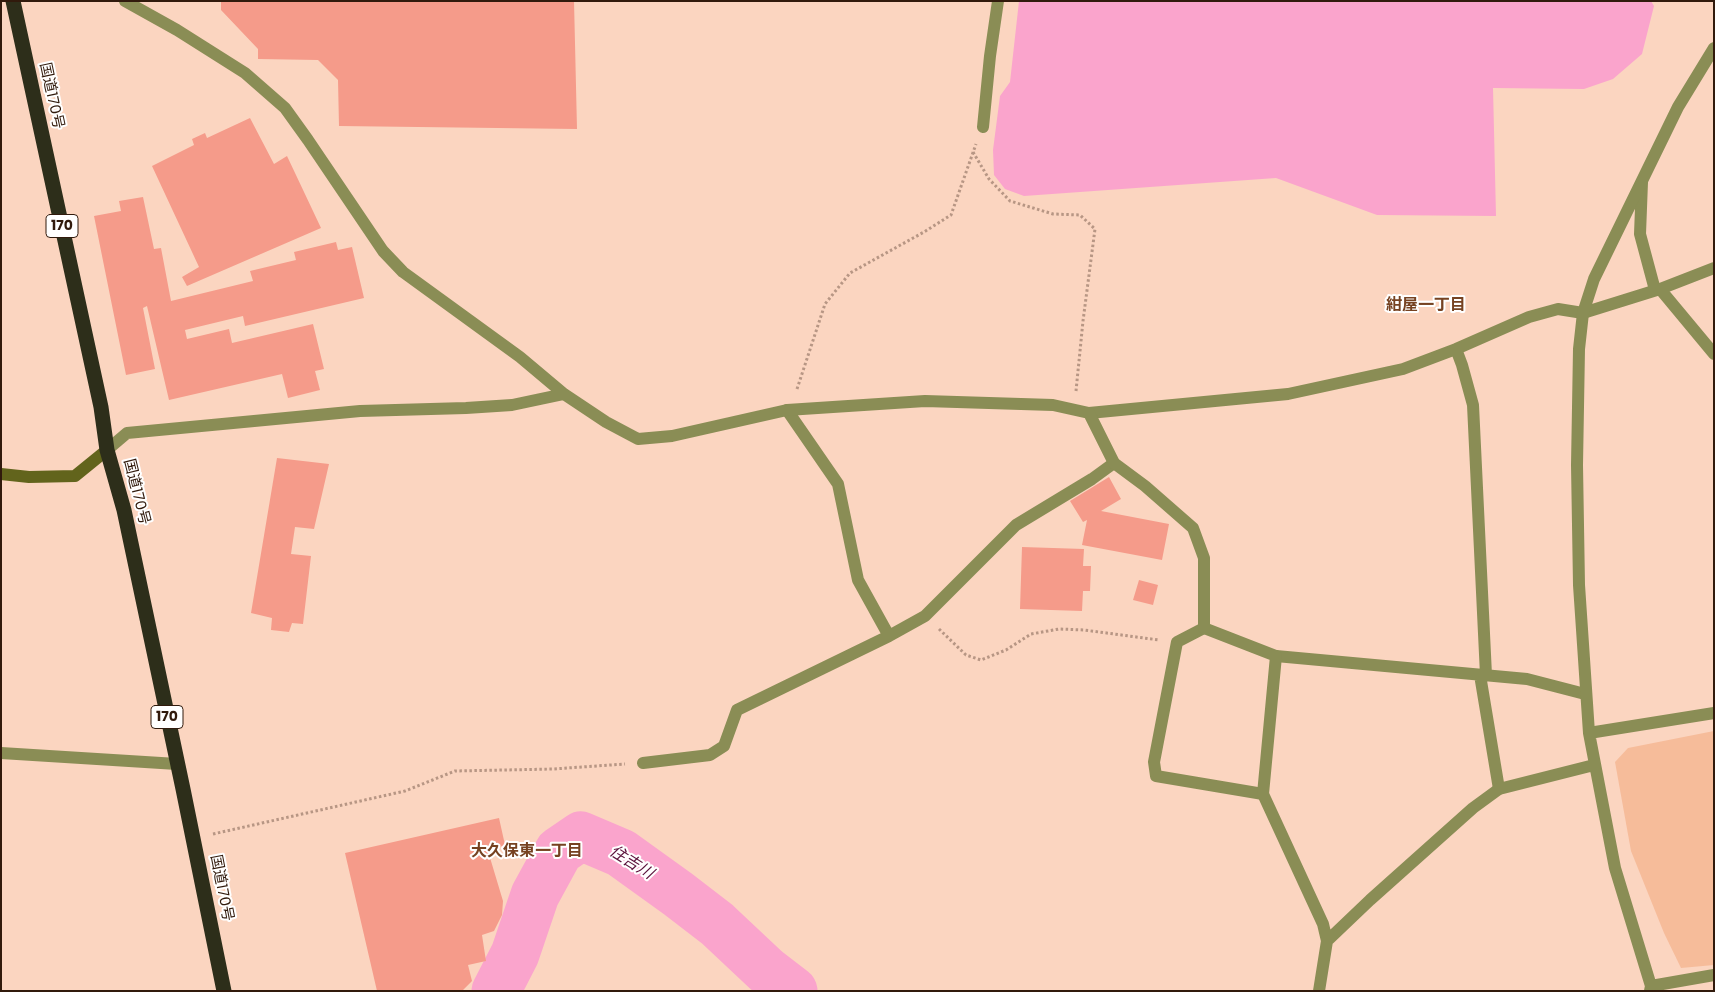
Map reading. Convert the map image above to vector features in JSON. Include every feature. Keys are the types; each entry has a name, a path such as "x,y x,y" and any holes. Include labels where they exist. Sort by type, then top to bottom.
{"highway":[{"name":"国道170号","path":"13,1 101,407 107,450 124,510 194,838 223,987"}],"street":[{"path":"125,1 177,30 245,73 285,108 383,251 403,272 520,357 564,394 606,422 638,439 672,436 787,410 925,401 1054,405 1089,412 1288,394 1403,369 1456,350 1529,318 1558,309 1583,313 1714,268"},
{"path":"984,127 990,56 998,1"},
{"path":"1714,48 1678,107 1594,279 1583,313 1579,348 1577,466 1579,585 1589,734 1614,868 1651,988 1714,975"},
{"path":"1642,182 1640,234 1657,289 1714,354"},
{"path":"1456,350 1473,405 1483,675 1499,789"},
{"path":"1,474 29,478 75,476 127,433 360,411 512,405 564,394"},
{"path":"787,410 838,484 858,580 889,636"},
{"path":"1089,412 1114,463 1145,486 1193,528 1204,558 1204,628"},
{"path":"644,763 710,755 724,746 737,710 889,636 925,616 1016,525 1092,479 1114,463"},
{"path":"1262,794 1156,776 1154,762 1177,642 1204,628 1276,656 1528,678 1586,694"},
{"path":"1276,656 1262,794 1323,924 1327,941 1319,991"},
{"path":"1589,734 1714,713"},
{"path":"1,753 177,764"},
{"path":"1327,941 1473,808 1499,789 1594,765"}],"path":[{"path":"787,410 798,387 825,304 850,273 951,215 973,152 984,127"},
{"path":"973,152 989,179 1010,201 1053,214 1080,215 1095,229 1074,409"},
{"path":"925,616 966,655 981,660 1006,650 1031,634 1058,629 1084,630 1177,642"},
{"path":"194,838 405,791 455,771 553,770 644,763"}],"shaded area":[{"path":"1019,1 1651,1 1654,6 1642,54 1613,79 1584,89 1493,88 1496,216 1377,215 1276,178 1024,196 1005,189 994,175 993,150 1000,96 1010,82"},
{"path":"1714,731 1714,965 1681,968 1664,933 1631,851 1615,762 1628,748"}],"building":[{"path":"221,1 574,1 577,129 339,126 338,80 318,60 258,59 258,49 221,10"},
{"path":"250,118 274,164 287,156 321,228 187,286 182,277 199,267 152,166 194,145 192,139 205,133 207,138"},
{"path":"143,197 154,249 161,248 171,301 253,281 250,271 296,260 294,252 336,242 338,250 352,247 364,298 245,326 243,316 185,330 187,339 229,329 232,343 313,324 324,369 315,371 320,390 288,398 282,374 169,400 147,306 143,308 155,369 126,375 94,216 121,211 119,201"},
{"path":"277,458 329,464 314,529 295,527 291,554 311,556 303,624 292,623 289,632 271,630 272,618 251,613"},
{"path":"1109,477 1121,499 1101,511 1169,524 1162,560 1082,545 1087,520 1083,522 1070,501"},
{"path":"1022,547 1084,549 1083,566 1091,566 1090,591 1083,591 1082,611 1020,609"},
{"path":"1139,580 1158,585 1153,605 1133,600"},
{"path":"499,818 505,845 488,851 503,901 502,915 494,931 482,935 486,961 468,965 472,981 463,990 377,991 345,853"}],"waterway":[{"name":"住吉川","path":"496,991 515,954 535,895 559,851 581,836 621,853 678,894 717,924 767,971 793,991"}],"district":[{"name":"紺屋一丁目","path":"1426,306"},
{"name":"大久保東一丁目","path":"527,852"}]}
